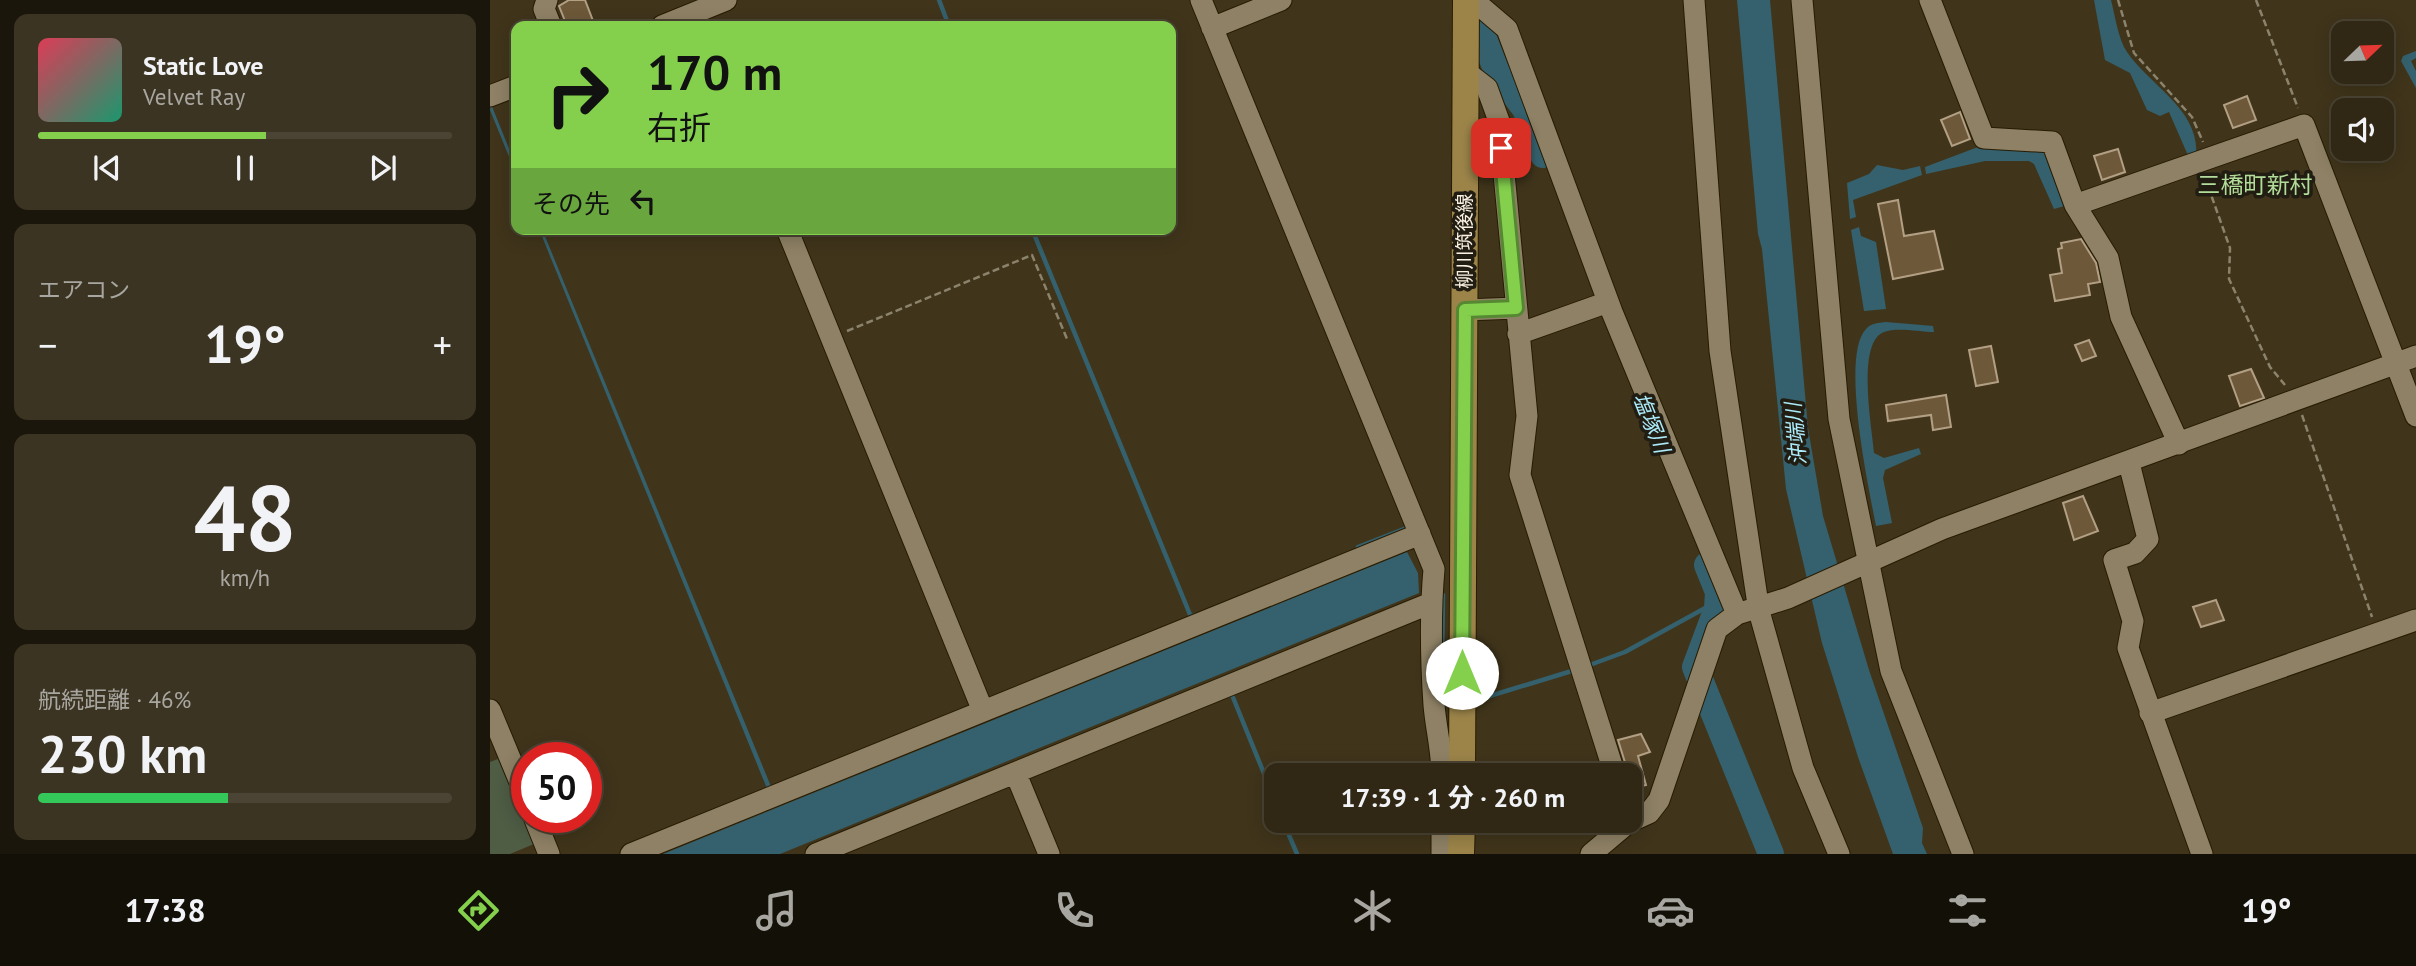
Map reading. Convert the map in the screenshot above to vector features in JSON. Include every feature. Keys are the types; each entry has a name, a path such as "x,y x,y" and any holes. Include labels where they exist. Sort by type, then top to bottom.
{"main road":[{"name":"柳川筑後線","path":"1462,763 1465,0"},
{"path":"1461,854 1462,833"}],"street":[{"path":"547,0 544,9 549,21"},
{"path":"676,21 726,0"},
{"path":"1201,0 1434,569 1431,603 1434,707 1442,748 1442,763"},
{"path":"1212,28 1281,0"},
{"path":"1473,0 1507,29 1608,302 1737,614"},
{"path":"1694,0 1720,351 1736,479 1758,607 1803,768 1839,854"},
{"path":"1802,0 1839,419 1863,565 1891,671 1963,854"},
{"path":"1930,0 1984,138 2052,142 2075,205 2108,258 2120,317 2179,444"},
{"path":"1465,71 1487,88 1499,121 1527,416 1520,475 1611,763"},
{"path":"490,96 511,88"},
{"path":"2075,205 2304,125 2406,359 2416,416"},
{"path":"789,235 983,711"},
{"path":"1518,334 1608,302"},
{"path":"1465,310 1516,308"},
{"path":"1642,816 1649,813 1659,800 1717,629 1737,614 1788,598 1942,529 2129,463 2406,359"},
{"path":"2129,463 2148,539 2135,552 2115,560 2133,621 2128,648 2202,854"},
{"path":"631,854 1420,534"},
{"path":"816,854 1431,603"},
{"path":"2150,713 2416,620"},
{"path":"490,710 511,761"},
{"path":"1016,774 1049,854"},
{"path":"540,833 549,854"},
{"path":"1442,833 1442,854"},
{"path":"1591,854 1615,833"}],"path":[{"path":"2118,0 2134,52 2192,117 2207,159 2209,189 2231,248 2229,279 2270,367 2297,400 2371,607 2376,634"},
{"path":"2256,0 2304,125"},
{"path":"831,338 1032,255 1067,339"}],"green space":[{"path":"498,759 511,790 511,833 529,833 534,844 510,854 490,854 490,762"}],"water":[{"name":"沖端川","path":"1737,0 1770,0 1808,428 1823,516 1869,670 1923,828 1922,843 1927,854 1893,854 1858,757 1822,643 1786,489 1762,249 1758,234"},
{"path":"2094,0 2111,0 2124,47 2182,112 2191,126 2196,157 2190,160 2169,112 2160,116 2147,110 2130,73 2105,60"},
{"path":"2416,51 2416,58 2411,61 2416,71 2416,88 2401,61 2403,56"},
{"path":"491,104 511,154 511,162 490,110"},
{"path":"2044,146 2068,205 2054,209 2034,164 2029,161 1985,161 1926,174 1925,167 1978,147"},
{"path":"1877,165 1903,170 1920,166 1922,175 1853,200 1856,217 1850,219 1847,183 1869,174"},
{"path":"1859,227 1861,236 1876,242 1886,309 1864,311 1851,230"},
{"path":"541,235 544,235 772,789 768,791"},
{"path":"1886,322 1933,326 1934,332 1884,332 1875,339 1870,352 1868,387 1874,453 1884,458 1919,448 1921,454 1885,470 1883,478 1892,523 1876,526 1859,424 1856,366 1859,344 1866,329 1872,324"},
{"path":"1407,552 1418,573 1419,593 780,854 663,854"}],"building":[{"path":"569,0 585,0 593,21 565,21 559,6"},
{"path":"2247,96 2256,120 2233,128 2224,105"},
{"path":"1960,112 1970,139 1952,146 1941,120"},
{"path":"2118,149 2125,172 2102,180 2094,156"},
{"path":"1898,200 1904,236 1934,231 1943,269 1893,279 1878,204"},
{"path":"2081,239 2096,263 2100,282 2088,284 2090,295 2055,301 2050,275 2062,273 2058,249 2062,248 2061,243"},
{"path":"2089,340 2096,356 2082,361 2075,345"},
{"path":"1991,346 1998,382 1976,386 1969,350"},
{"path":"2251,369 2264,398 2240,406 2229,376"},
{"path":"1946,395 1951,427 1933,430 1931,415 1888,421 1886,405"},
{"path":"2083,496 2098,531 2074,540 2063,503"},
{"path":"2216,600 2224,620 2201,627 2193,607"},
{"path":"1641,734 1650,752 1638,756 1640,763 1625,763 1618,740"},
{"path":"1642,770 1646,785 1642,786"}],"waterway":[{"path":"939,0 947,21"},
{"name":"塩塚川","path":"1469,0 1497,72 1525,109 1543,155"},
{"path":"1034,235 1191,617 1194,615"},
{"path":"1358,547 1409,527"},
{"name":"塩塚川","path":"1707,565 1718,592 1717,608 1695,667 1771,854"},
{"path":"1442,664 1443,595"},
{"path":"1587,666 1625,652 1718,601"},
{"path":"1470,702 1575,670"},
{"path":"1230,690 1264,774"},
{"path":"1288,833 1297,854"}],"district":[{"name":"三橋町新村","path":"2255,185"}],"route":[{"path":"1462,673 1465,310 1516,308 1501,148"}]}
